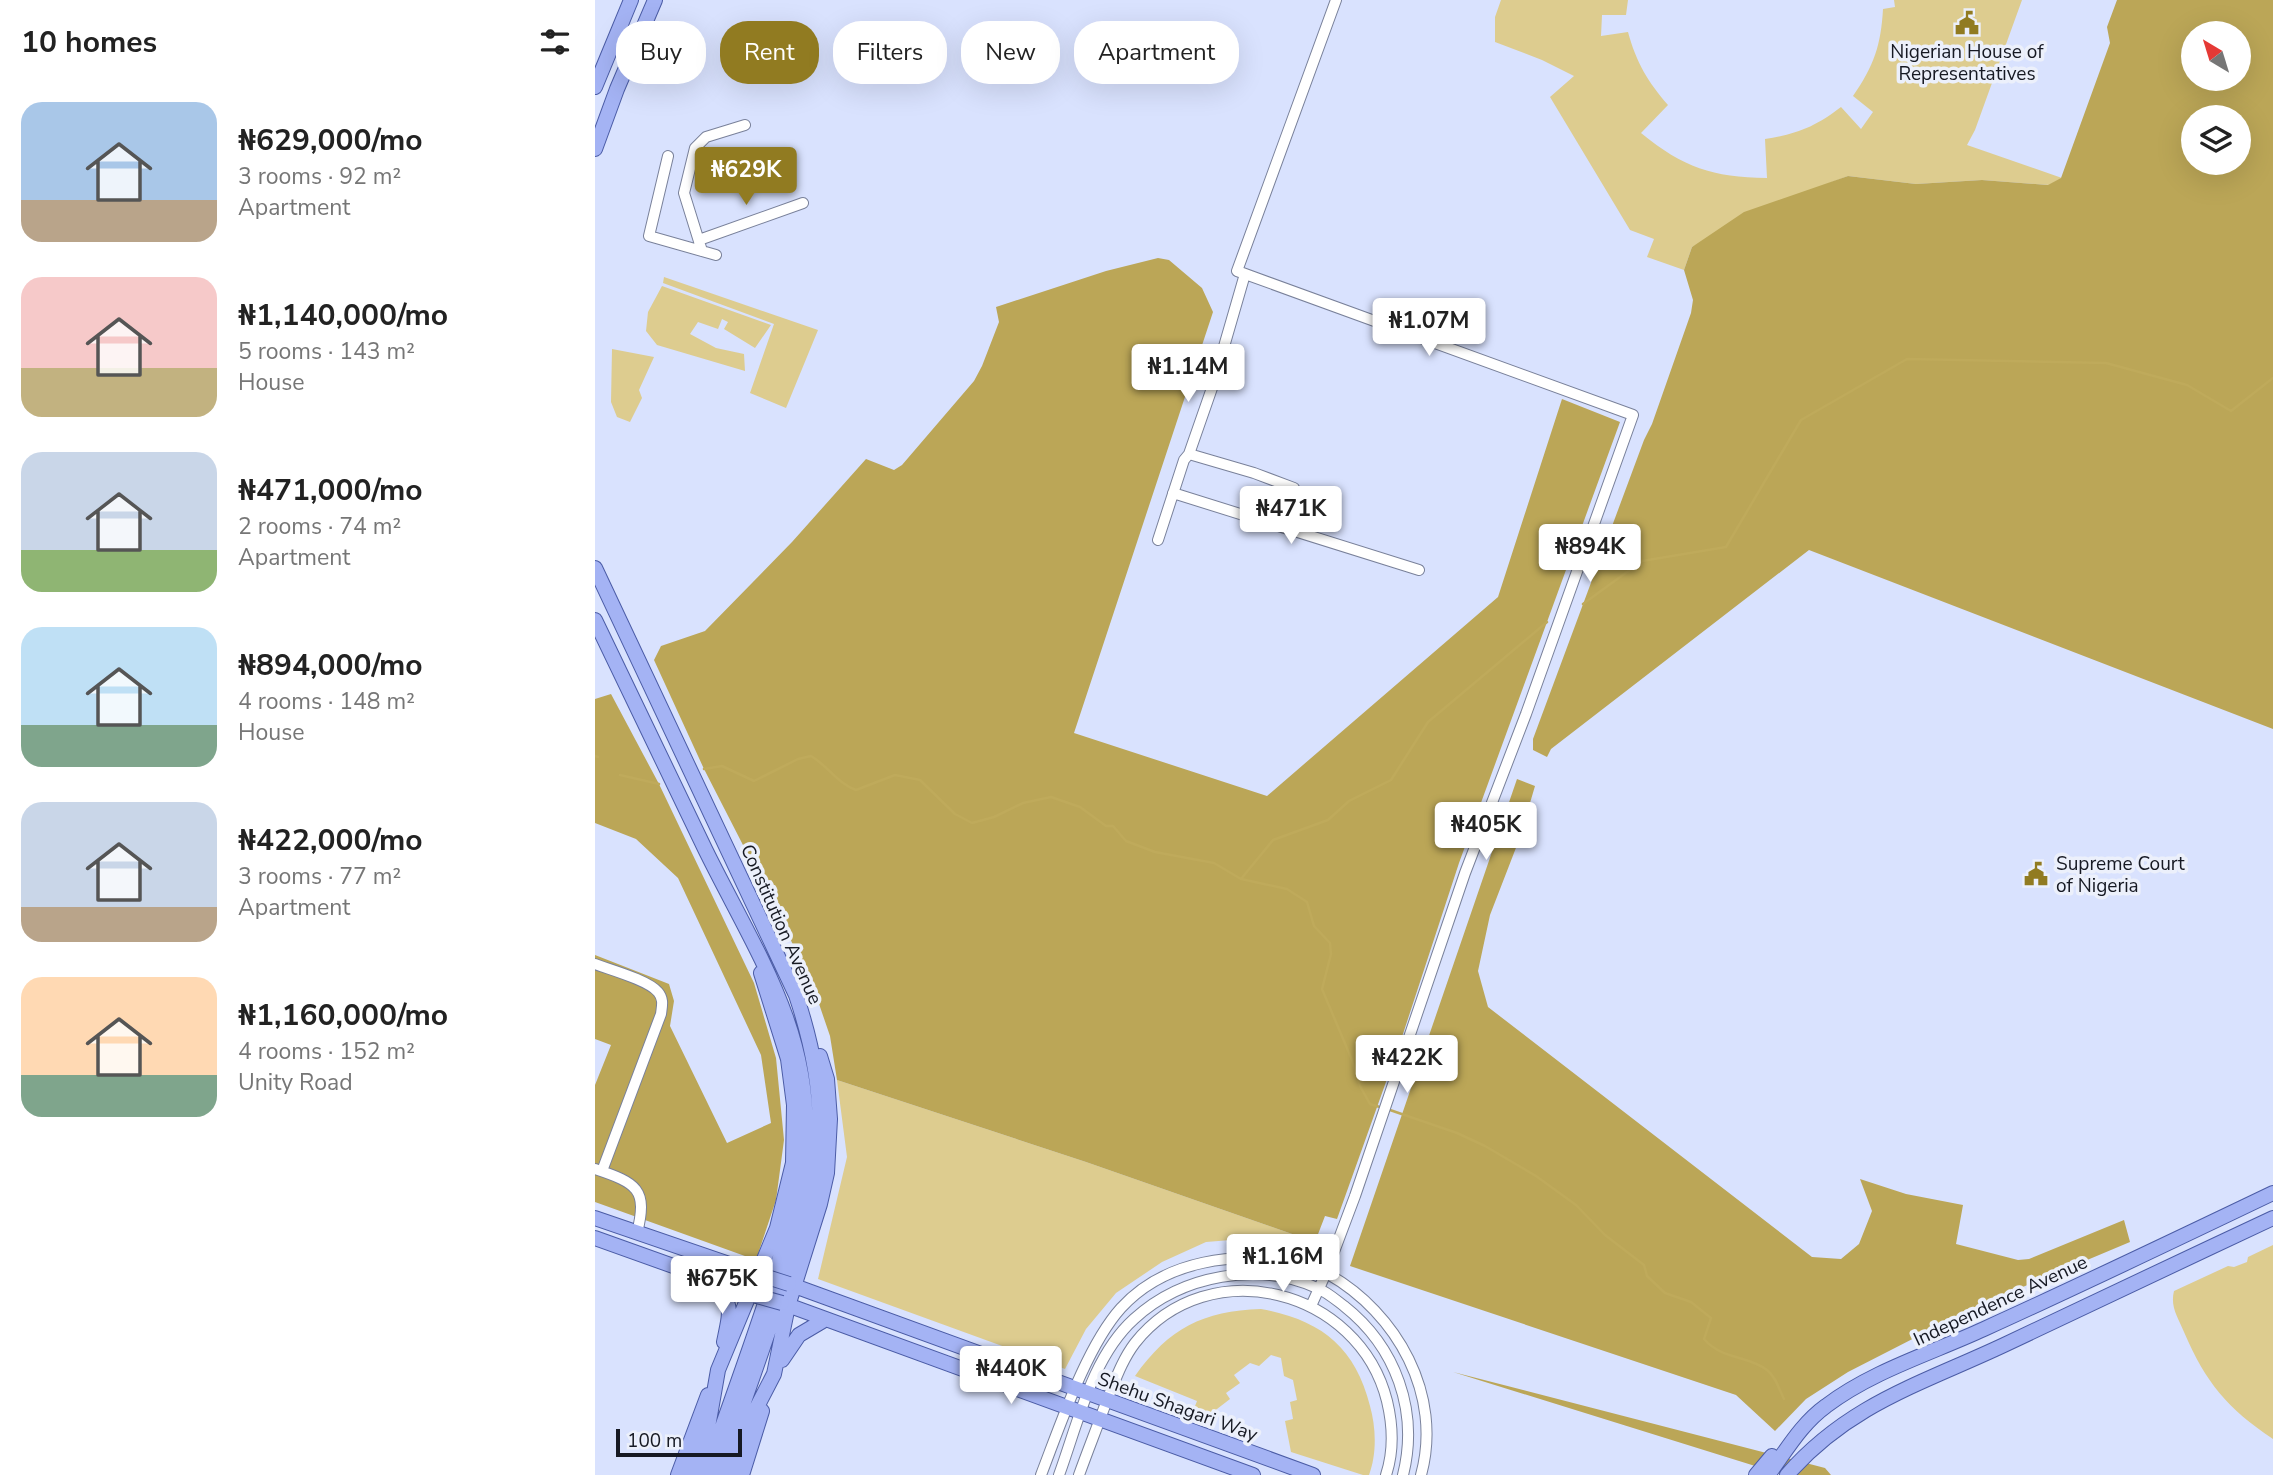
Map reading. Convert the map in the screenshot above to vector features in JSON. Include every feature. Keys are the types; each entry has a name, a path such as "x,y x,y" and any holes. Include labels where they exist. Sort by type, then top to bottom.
{"main road":[{"path":"595,87 631,0"},
{"path":"595,149 655,0"},
{"name":"Constitution Avenue","path":"595,568 796,995 807,1026 819,1107 819,1136 813,1184 772,1322 718,1475"},
{"name":"Constitution Avenue","path":"595,620 779,996 800,1063 806,1118 802,1177 791,1224 761,1320 705,1475"},
{"path":"678,1475 718,1370 754,1295 785,1203 793,1163 795,1105 788,1059 760,973 754,943"},
{"path":"742,1475 774,1374 785,1304 820,1204 828,1153 830,1119 827,1079 807,1026"},
{"name":"Independence Avenue","path":"1768,1475 1801,1429 1826,1406 1881,1375 1981,1331 2273,1193"},
{"name":"Shehu Shagari Way","path":"595,1218 792,1285 1313,1475"},
{"path":"1787,1475 1823,1437 1888,1397 2273,1218"},
{"name":"Shehu Shagari Way","path":"595,1238 785,1304 1252,1475"},
{"path":"692,1475 708,1427 727,1328 729,1302 708,1278"},
{"path":"730,1475 744,1432 774,1374 799,1335 826,1319"},
{"path":"1756,1475 1801,1429"},
{"path":"1795,1475 1823,1437"}],"street":[{"path":"1311,1306 1361,1178 1485,818 1526,714 1633,415 1237,271 1336,0"},
{"path":"701,245 684,193 695,148 706,137 745,125"},
{"path":"668,156 649,236 701,245 716,255"},
{"path":"701,245 803,203"},
{"path":"1158,540 1184,460 1189,454 1212,388 1245,275"},
{"path":"1189,454 1294,488"},
{"path":"1173,493 1419,570"},
{"path":"595,964 649,986 658,991 663,1000 661,1014 598,1170 625,1182 639,1193 643,1201 637,1233"},
{"path":"1041,1475 1074,1411 1107,1325 1122,1307 1157,1280 1175,1271 1197,1264 1250,1258 1279,1260 1326,1273 1373,1308 1406,1351 1421,1388 1426,1445 1421,1475"},
{"path":"1082,1391 1133,1320 1166,1296 1203,1280 1250,1275 1277,1277 1319,1289 1349,1310 1370,1330 1394,1367 1406,1403 1409,1424 1409,1443 1403,1475"},
{"path":"1079,1475 1122,1363 1135,1343 1175,1309 1226,1292 1250,1291 1271,1292 1311,1306 1351,1335 1362,1348 1380,1380 1390,1411 1392,1451 1386,1475"},
{"path":"1059,1475 1074,1411"}],"shaded area":[{"path":"1501,0 1628,0 1626,15 1602,15 1601,36 1628,32 1643,71 1668,105 1641,133 1671,155 1714,173 1767,178 1765,139 1805,129 1841,107 1861,129 1873,112 1853,96 1875,55 1883,9 1895,7 1894,0 2022,0 1975,130 1967,145 2062,178 2049,185 1982,180 1916,184 1848,176 1803,193 1692,247 1684,270 1647,257 1654,239 1630,230 1550,97 1574,76 1495,42 1495,17"},
{"path":"2117,0 2273,0 2273,729 1809,550 1551,749 1547,757 1533,750 1533,739 1691,313 1693,300 1684,270 1692,247 1744,212 1848,176 1916,184 1982,180 2048,185 2061,178 2110,43 2107,27"},
{"path":"1158,258 1169,260 1202,288 1213,312 1074,733 1267,796 1498,597 1562,399 1620,422 1459,863 1401,1040 1337,1219 1325,1216 1315,1242 1086,1162 837,1080 830,1036 817,998 784,925 704,769 654,660 661,646 705,631 792,542 866,459 894,470 902,465 974,381 999,322 996,307 1106,271"},
{"path":"664,277 818,330 786,408 750,393 774,324 663,283"},
{"path":"662,286 771,325 755,348 724,329 728,322 722,319 718,329 698,322 690,334 716,348 744,354 745,371 657,345 646,331 648,312"},
{"path":"612,349 654,357 639,390 642,398 630,422 617,417 611,402"},
{"path":"611,694 659,784 754,983 776,1058 784,1140 776,1200 756,1260 595,1202 595,1085 611,1045 595,1039 595,955 669,984 674,1001 670,1026 727,1143 771,1123 761,1055 678,878 636,839 595,823 595,699"},
{"path":"1517,779 1535,786 1519,840 1490,915 1478,971 1488,1007 1812,1257 1841,1259 1859,1244 1872,1211 1860,1179 1906,1194 1963,1205 1956,1244 2018,1260 2029,1259 2124,1220 2130,1242 1973,1308 1848,1372 1806,1399 1775,1431 1736,1395 1350,1266"},
{"path":"837,1080 1086,1162 1321,1244 1317,1252 1256,1238 1206,1242 1162,1262 1116,1293 1086,1329 1065,1369 818,1279 847,1157"},
{"path":"2273,1245 2273,1439 2219,1393 2192,1350 2173,1302 2174,1291 2228,1266 2234,1267 2247,1262 2248,1257"},
{"path":"1261,1309 1301,1320 1317,1329 1332,1339 1355,1367 1370,1406 1373,1423 1375,1440 1369,1475 1291,1452 1285,1421 1293,1419 1290,1402 1297,1400 1293,1380 1284,1376 1281,1358 1271,1355 1259,1366 1250,1363 1234,1375 1240,1383 1226,1393 1230,1399 1204,1419 1192,1414 1197,1401 1135,1376 1161,1346 1189,1325 1205,1318 1240,1310"},
{"path":"1453,1372 1825,1468 1831,1475 1784,1475"}],"waterway":[{"path":"1583,604 1642,561 1726,547 1801,420 1907,359 2106,363 2187,385 2231,411 2273,378"},
{"path":"1241,879 1273,840 1328,820 1349,801 1391,780 1428,722 1547,622"},
{"path":"704,769 722,766 754,781 798,759 811,756 843,783 856,790 895,775 920,780 955,814 972,823 994,817 1023,803 1051,797 1080,807 1106,826 1113,826 1126,841 1155,852 1214,863 1241,879 1287,889 1307,902 1314,926 1330,943 1331,954 1322,989 1360,1086 1370,1104 1383,1108"},
{"path":"620,775 659,784"},
{"path":"1390,1110 1457,1133 1485,1146 1536,1176 1576,1205 1605,1235 1644,1265 1647,1276 1665,1293 1691,1302 1711,1318 1704,1339 1711,1346 1767,1370 1784,1399"}],"place":[{"name":"Nigerian House of Representatives","path":"1967,23"},
{"name":"Supreme Court of Nigeria","path":"2036,874"}]}
